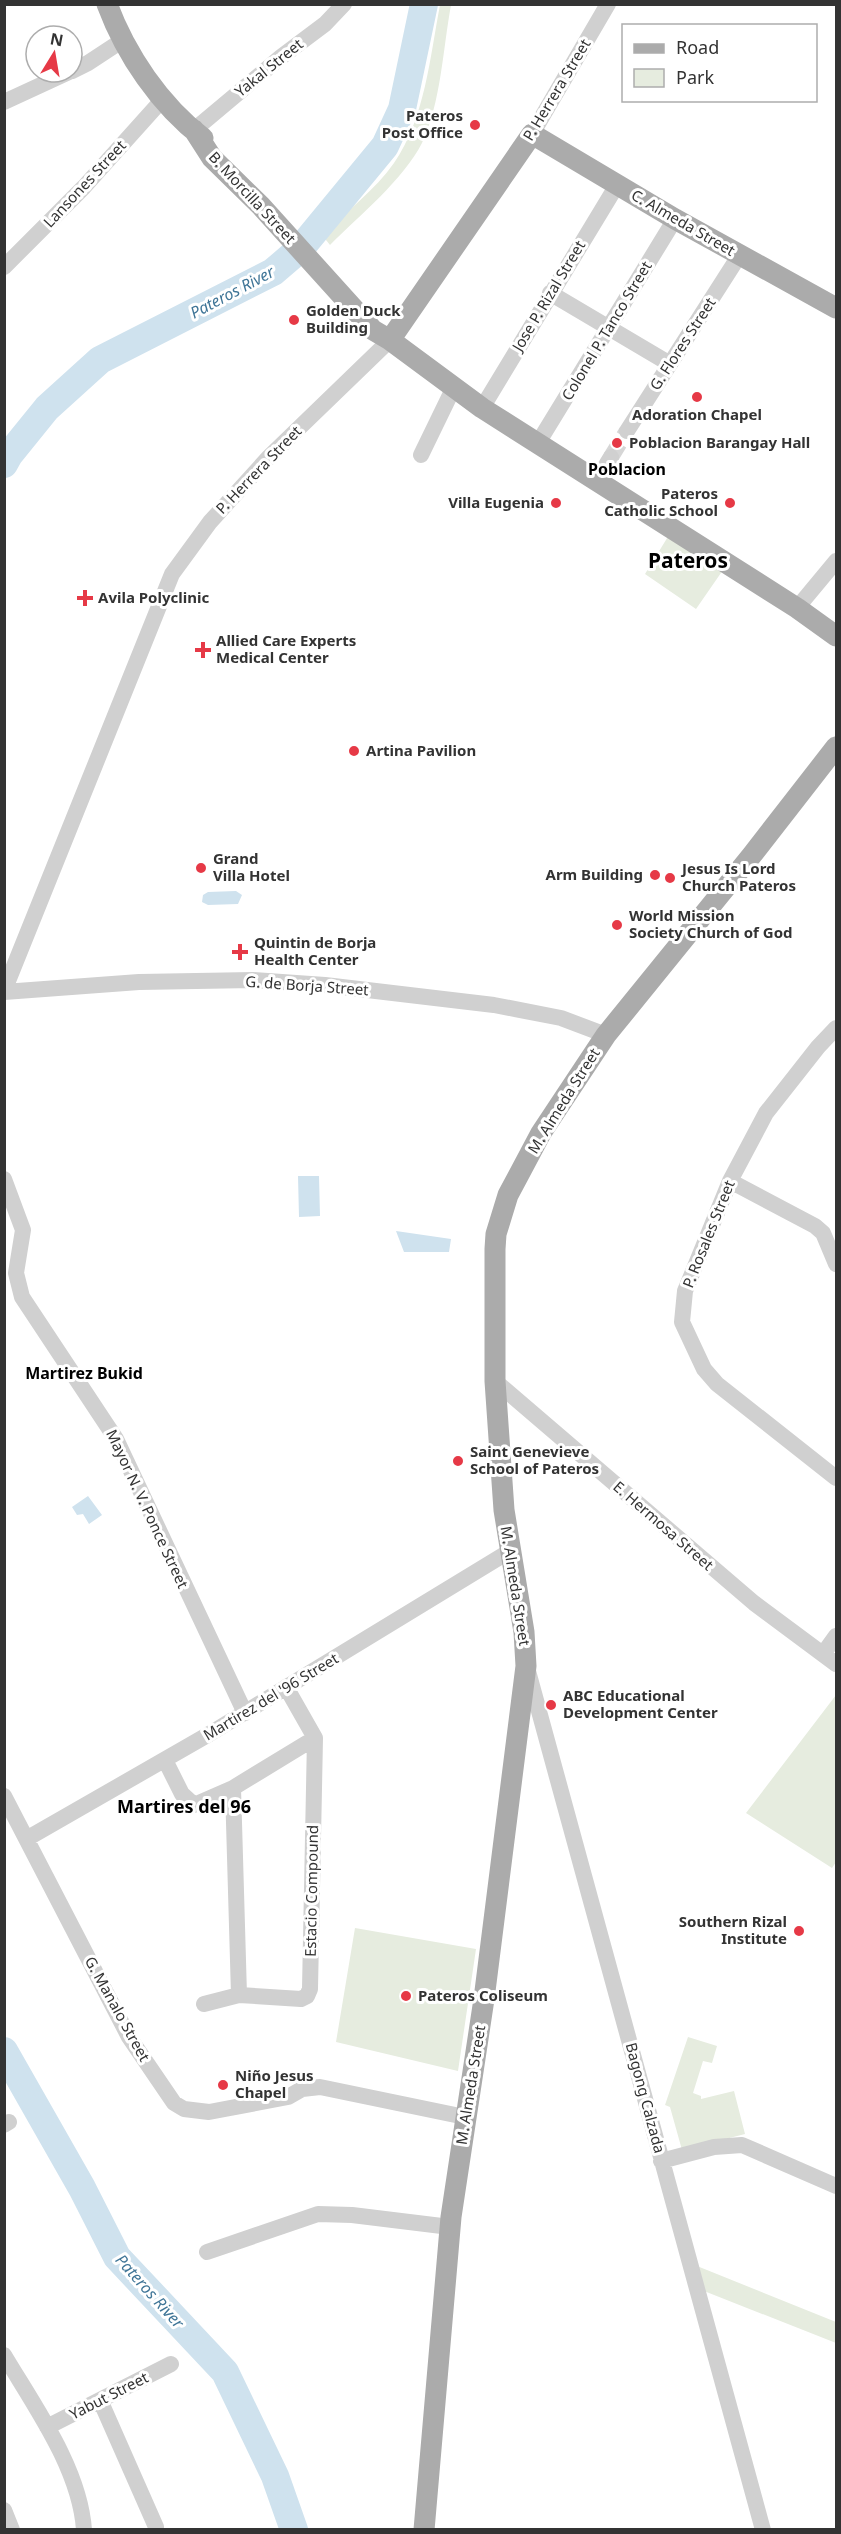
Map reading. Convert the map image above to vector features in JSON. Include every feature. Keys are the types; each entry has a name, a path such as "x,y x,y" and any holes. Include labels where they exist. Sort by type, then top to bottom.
{"main road":[{"name":"B. Morcilla Street","path":"107,4 123,40 163,99 194,130 220,150 327,271 380,322 390,340 453,389 797,608 837,636"},
{"name":"C. Almeda Street","path":"532,134 739,256 837,308"},
{"name":"P. Herrera Street","path":"390,340 532,134"},
{"name":"M. Almeda Street","path":"424,2529 450,2227 484,1999 526,1666 524,1632 510,1551 501,1477 495,1381 496,1234 508,1195 541,1133 606,1035 753,855 837,747"}],"street":[{"name":"Yakal Street","path":"194,130 281,57 325,24 344,4"},
{"name":"P. Herrera Street","path":"532,134 608,4"},
{"path":"84,65 123,40"},
{"path":"4,102 43,84"},
{"name":"Lansones Street","path":"4,267 84,187 163,99"},
{"name":"Jose P. Rizal Street","path":"482,408 617,185"},
{"name":"Colonel P. Tanco Street","path":"538,443 675,219"},
{"name":"G. Flores Street","path":"627,431 739,256"},
{"path":"550,293 670,364"},
{"name":"P. Herrera Street","path":"4,991 172,574 210,522 269,457 390,340"},
{"path":"421,456 453,389"},
{"path":"597,480 610,457"},
{"path":"797,608 837,561"},
{"name":"G. de Borja Street","path":"4,991 139,982 254,980 313,984 494,1005 561,1018 606,1035"},
{"name":"P. Rosales Street","path":"837,1028 818,1047 766,1113 730,1181 686,1291 682,1322 686,1335 704,1369 717,1384 837,1478"},
{"name":"Mayor N. V. Ponce Street","path":"4,1179 23,1230 16,1273 22,1297 116,1439 245,1713"},
{"path":"730,1181 815,1226 823,1233 837,1264"},
{"name":"E. Hermosa Street","path":"495,1381 754,1603 830,1659"},
{"name":"Martirez del '96 Street","path":"28,1838 245,1713 510,1551"},
{"path":"830,1659 837,1636"},
{"name":"Bagong Calzada","path":"526,1666 610,1965 763,2529"},
{"path":"165,1760 182,1794 194,1805 233,1788 315,1738 286,1687"},
{"name":"Estacio Compound","path":"204,2004 239,1995 301,1999 307,1996 310,1989 315,1738"},
{"path":"233,1788 239,1995"},
{"name":"G. Manalo Street","path":"4,1796 28,1838 129,2037 174,2103 184,2109 209,2112 288,2097 302,2089 320,2087 465,2117"},
{"path":"662,2161 714,2147 742,2145 837,2186"},
{"path":"207,2252 318,2214 352,2215 450,2227"},
{"path":"4,2355 46,2427 76,2490 83,2509 84,2529"},
{"name":"Yabut Street","path":"46,2427 171,2364"},
{"path":"100,2400 156,2527"},
{"path":"4,2510 12,2529"}],"green space":[{"path":"440,5 451,5 437,93 422,143 414,157 392,184 330,245 322,235 378,182 394,163 413,127 425,87"},
{"path":"669,535 723,570 696,609 645,574"},
{"path":"836,1695 836,1862 832,1868 746,1813"},
{"name":"Pateros Coliseum","path":"355,1928 476,1949 458,2071 336,2042"},
{"path":"688,2037 717,2046 712,2063 703,2061 693,2093 701,2096 701,2099 734,2091 745,2134 682,2150 670,2107 665,2105"},
{"path":"697,2266 836,2322 836,2343 704,2291"}],"water":[{"path":"236,891 242,895 238,904 208,905 202,902 203,895 208,892"},
{"path":"298,1176 319,1176 320,1216 299,1217"},
{"path":"396,1231 451,1239 449,1252 404,1252"},
{"path":"88,1496 102,1515 89,1524 83,1514 77,1515 72,1507"}],"waterway":[{"name":"Pateros River","path":"4,464 47,408 100,360 273,272 301,248 385,146 402,109 424,4"},
{"name":"Pateros River","path":"4,2051 82,2188 117,2257 225,2372 275,2476 294,2530"}],"tunnel":[{"path":"611,457 627,431"}],"place":[{"name":"Pateros Post Office","path":"475,125"},
{"name":"Golden Duck Building","path":"294,320"},
{"name":"Adoration Chapel","path":"697,397"},
{"name":"Poblacion Barangay Hall","path":"617,443"},
{"name":"Villa Eugenia","path":"556,503"},
{"name":"Pateros Catholic School","path":"730,503"},
{"name":"Avila Polyclinic","path":"85,598"},
{"name":"Allied Care Experts Medical Center","path":"203,650"},
{"name":"Artina Pavilion","path":"354,751"},
{"name":"Grand Villa Hotel","path":"201,868"},
{"name":"Arm Building","path":"655,875"},
{"name":"Jesus Is Lord Church Pateros","path":"670,878"},
{"name":"World Mission Society Church of God","path":"617,925"},
{"name":"Quintin de Borja Health Center","path":"240,952"},
{"name":"Saint Genevieve School of Pateros","path":"458,1461"},
{"name":"ABC Educational Development Center","path":"551,1705"},
{"name":"Southern Rizal Institute","path":"799,1931"},
{"name":"Pateros Coliseum","path":"406,1996"},
{"name":"Niño Jesus Chapel","path":"223,2085"}],"district":[{"name":"Poblacion","path":"627,469"},
{"name":"Pateros","path":"688,561"},
{"name":"Martirez Bukid","path":"84,1373"},
{"name":"Martires del 96","path":"184,1807"}]}
